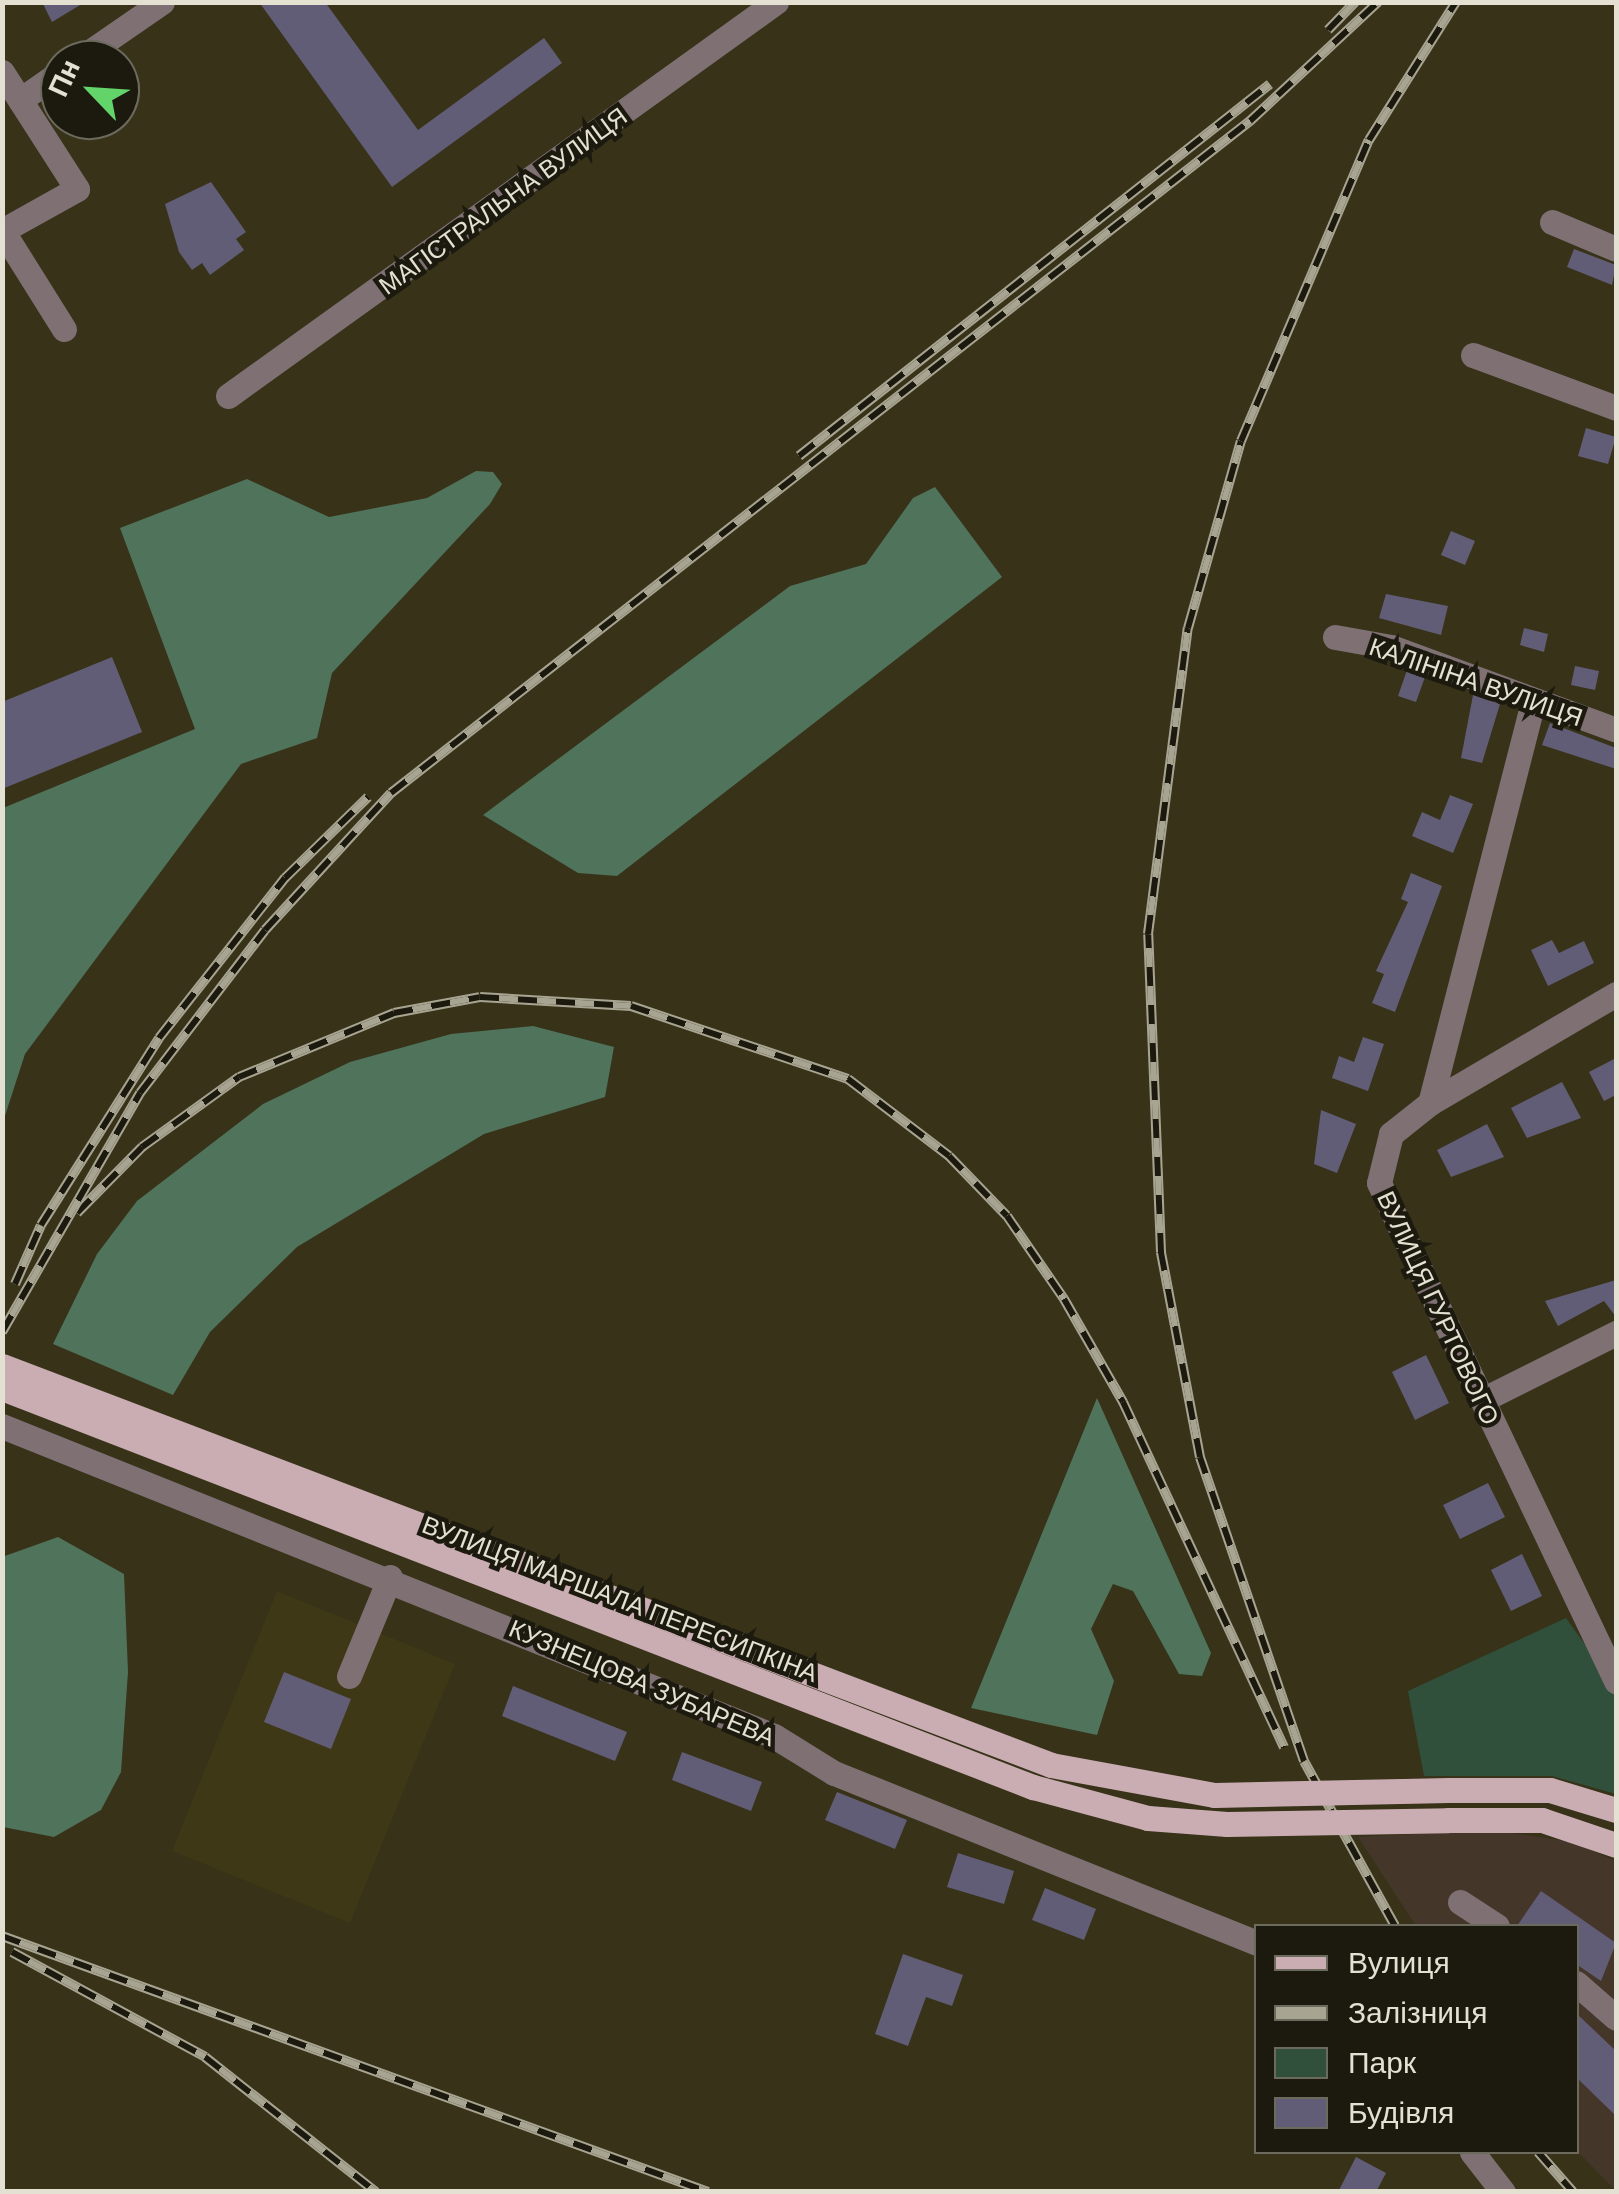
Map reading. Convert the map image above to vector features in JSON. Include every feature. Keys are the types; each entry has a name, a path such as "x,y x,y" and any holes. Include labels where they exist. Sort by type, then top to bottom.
{"main road":[{"name":"ВУЛИЦЯ МАРШАЛА ПЕРЕСИПКІНА","path":"2,1366 58,1399 1033,1787 1148,1818 1227,1824 1542,1820 1616,1845"},
{"name":"ВУЛИЦЯ МАРШАЛА ПЕРЕСИПКІНА","path":"2,1388 58,1399 1051,1765 1214,1795 1550,1790 1616,1810"}],"street":[{"path":"107,40 162,2"},
{"name":"МАГІСТРАЛЬНА ВУЛИЦЯ","path":"228,396 776,2"},
{"path":"2,72 76,188 4,233 64,329"},
{"path":"20,100 40,86"},
{"path":"1552,222 1616,248"},
{"path":"1474,355 1616,408"},
{"name":"КАЛІНІНА ВУЛИЦЯ","path":"1335,637 1391,648 1616,730"},
{"path":"1430,1103 1533,702"},
{"name":"ВУЛИЦЯ ГУРТОВОГО","path":"1616,994 1430,1103 1391,1134 1379,1183 1616,1681"},
{"path":"1482,1400 1616,1333"},
{"name":"КУЗНЕЦОВА ЗУБАРЕВА","path":"13,1429 390,1577 774,1736 872,1790 1254,1942"},
{"path":"349,1676 390,1577"},
{"path":"1460,1902 1494,1924"},
{"path":"1579,1985 1616,2018"},
{"path":"1474,2154 1503,2192"}],"shaded area":[{"path":"277,1591 455,1664 350,1923 172,1851"},
{"path":"1492,1830 1572,1842 1616,1861 1616,2191 1579,2153 1579,1924 1415,1924 1358,1837"}],"green space":[{"path":"476,471 493,472 502,484 490,504 332,673 317,738 241,764 25,1054 3,1122 3,808 195,729 120,528 247,479 329,517 427,498"},
{"path":"935,487 1002,577 617,876 578,873 483,815 790,586 866,564 913,498"},
{"path":"533,1026 614,1047 605,1097 484,1134 297,1247 210,1332 173,1395 53,1344 97,1254 137,1201 263,1104 350,1062 451,1034"},
{"path":"1097,1398 1211,1653 1202,1676 1179,1674 1133,1591 1113,1584 1091,1629 1114,1681 1097,1735 971,1708"},
{"path":"58,1537 124,1574 128,1672 121,1772 101,1810 54,1837 3,1827 2,1557"},
{"path":"1566,1618 1616,1688 1616,1794 1552,1776 1424,1776 1408,1691"}],"building":[{"path":"42,2 85,2 52,22"},
{"path":"259,2 325,2 418,130 544,38 562,63 392,187"},
{"path":"211,182 246,232 236,239 244,250 210,275 202,263 192,270 179,252 165,204"},
{"path":"1574,249 1616,265 1612,285 1567,267"},
{"path":"1586,428 1616,437 1608,464 1578,456"},
{"path":"1451,531 1475,541 1465,565 1441,555"},
{"path":"1386,594 1448,606 1441,635 1379,618"},
{"path":"1524,628 1548,634 1544,652 1520,645"},
{"path":"112,657 142,732 2,789 2,702"},
{"path":"1575,666 1599,671 1595,690 1571,685"},
{"path":"1407,670 1425,677 1416,702 1398,696"},
{"path":"1473,695 1500,704 1482,763 1461,758"},
{"path":"1550,723 1616,748 1616,769 1542,745"},
{"path":"1450,795 1473,804 1453,853 1412,836 1422,812 1440,820"},
{"path":"1411,873 1442,886 1395,1012 1372,1003 1384,974 1376,971 1408,902 1401,899"},
{"path":"1552,940 1559,953 1584,941 1594,963 1548,986 1531,950"},
{"path":"1363,1037 1384,1044 1368,1091 1332,1078 1339,1056 1354,1062"},
{"path":"1616,1058 1616,1095 1604,1101 1589,1072"},
{"path":"1562,1082 1581,1118 1527,1138 1511,1108"},
{"path":"1321,1110 1356,1124 1337,1173 1314,1164"},
{"path":"1487,1124 1504,1157 1451,1177 1437,1150"},
{"path":"1616,1280 1616,1317 1604,1301 1558,1326 1545,1301"},
{"path":"1426,1355 1449,1403 1415,1420 1392,1372"},
{"path":"1488,1483 1505,1517 1460,1539 1443,1505"},
{"path":"1522,1554 1542,1596 1511,1611 1491,1570"},
{"path":"284,1672 351,1699 331,1749 264,1722"},
{"path":"513,1686 627,1732 615,1761 502,1716"},
{"path":"682,1752 762,1782 751,1811 672,1780"},
{"path":"837,1792 907,1820 895,1849 825,1820"},
{"path":"958,1853 1014,1871 1004,1904 947,1887"},
{"path":"1045,1888 1096,1909 1084,1940 1032,1920"},
{"path":"1541,1891 1616,1943 1601,1981 1579,1966 1579,1924 1518,1924"},
{"path":"903,1954 963,1975 952,2006 926,1997 908,2046 875,2034"},
{"path":"1579,2016 1616,2051 1616,2116 1579,2080"},
{"path":"1356,2157 1386,2173 1376,2192 1338,2192"}],"railway":[{"path":"1328,30 1355,2"},
{"path":"2,1332 140,1093 265,930 391,793 1250,121 1378,2"},
{"path":"1394,1924 1304,1761 1200,1457 1161,1252 1148,934 1188,628 1241,441 1369,140 1456,2"},
{"path":"799,456 1270,84"},
{"path":"15,1284 41,1225 159,1038 285,878 368,797"},
{"path":"77,1213 142,1147 239,1077 394,1013 480,997 631,1006 848,1079 949,1156 1007,1216 1064,1299 1123,1402 1284,1747"},
{"path":"2,1936 708,2192"},
{"path":"12,1952 205,2057 376,2192"},
{"path":"1540,2154 1573,2192"}]}
